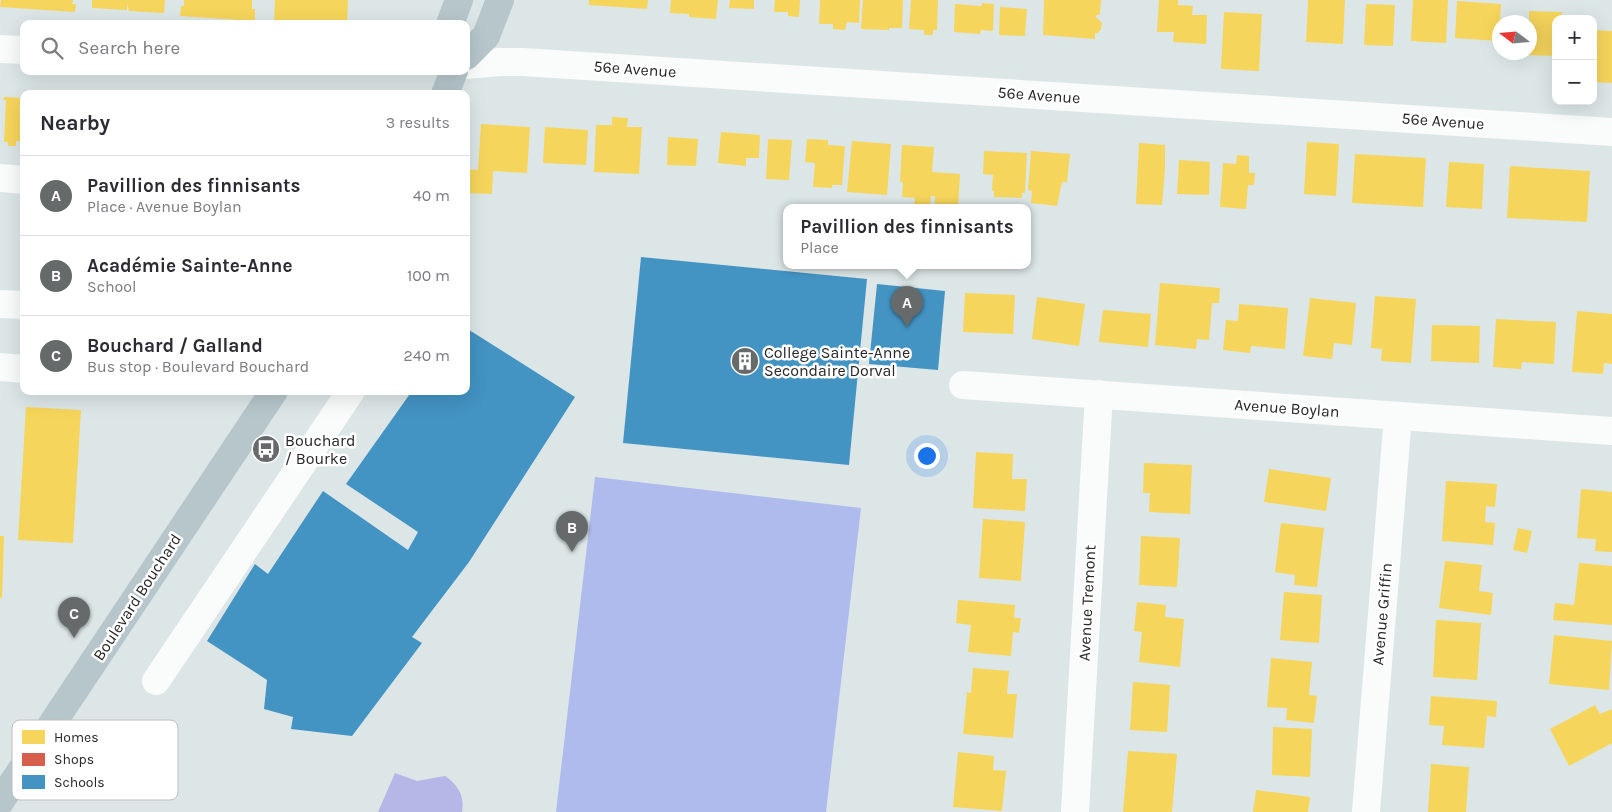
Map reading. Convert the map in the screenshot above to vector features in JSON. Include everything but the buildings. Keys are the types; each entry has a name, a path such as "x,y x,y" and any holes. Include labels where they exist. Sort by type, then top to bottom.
{"main road":[{"path":"452,20 459,0"},
{"path":"470,52 486,36 500,0"},
{"path":"447,90 452,75"},
{"name":"Boulevard Bouchard","path":"53,720 264,395"},
{"name":"Boulevard Bouchard","path":"0,802 12,784"}],"street":[{"path":"0,49 20,50"},
{"name":"56e Avenue","path":"470,65 524,62 1612,132"},
{"path":"0,178 20,180"},
{"path":"0,304 20,305"},
{"path":"0,367 20,368"},
{"name":"Avenue Boylan","path":"963,385 1612,431"},
{"name":"Avenue Tremont","path":"1075,812 1099,394"},
{"path":"156,681 341,395"},
{"name":"Avenue Griffin","path":"1366,812 1398,416"}],"shaded area":[{"path":"595,477 861,508 826,812 556,812"},
{"path":"395,773 417,781 445,776 454,783 459,791 463,806 462,812 378,812"}],"place":[{"name":"Pavillion des finnisants","path":"907,327"},
{"name":"College Sainte-Anne Secondaire Dorval","path":"745,361"},
{"name":"Bouchard / Bourke","path":"266,449"},
{"name":"Académie Sainte-Anne","path":"572,552"},
{"name":"Bouchard / Galland","path":"74,638"}]}
